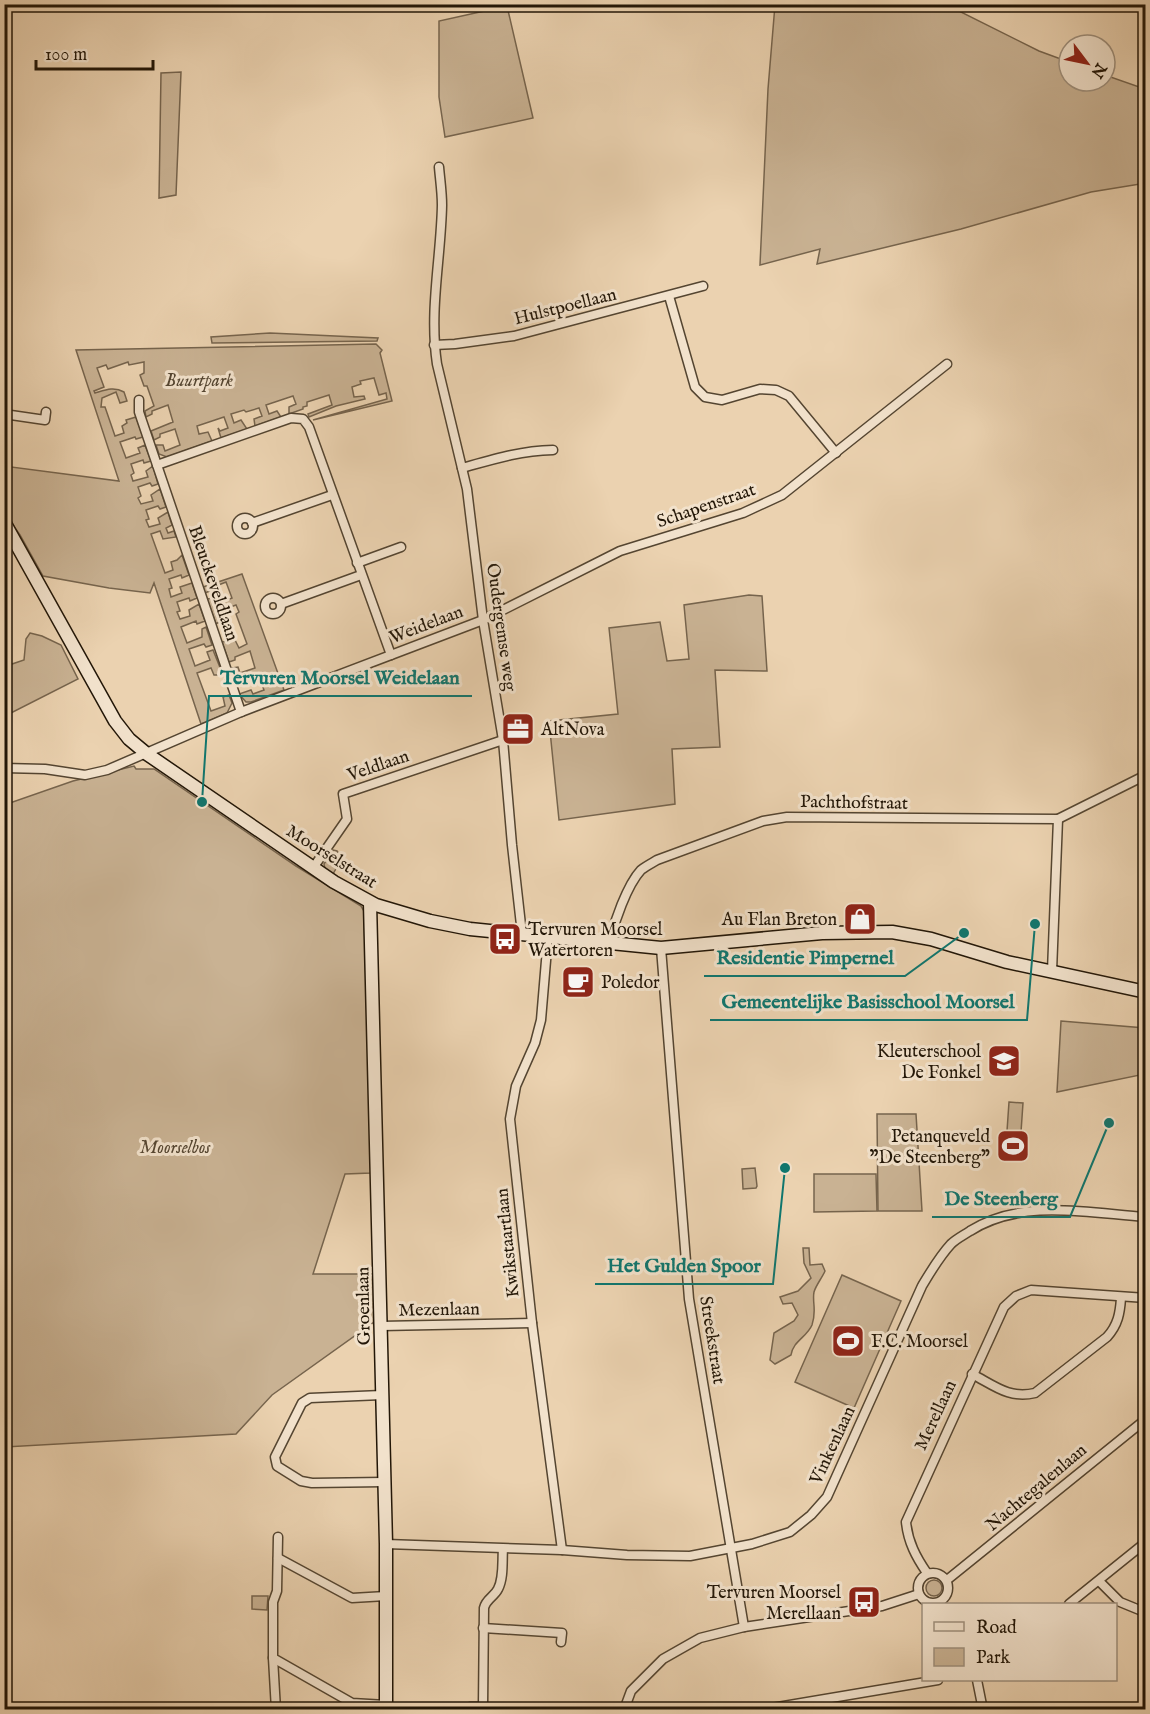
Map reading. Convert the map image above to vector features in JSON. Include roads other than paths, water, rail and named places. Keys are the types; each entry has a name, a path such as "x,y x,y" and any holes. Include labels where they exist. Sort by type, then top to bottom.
{"street":[{"name":"Oudergemse weg","path":"439,167 442,203 434,301 434,345 467,489 483,620 503,740 522,934"},
{"name":"Hulstpoellaan","path":"434,345 514,336 703,286"},
{"path":"669,296 695,387 705,397 722,400 760,389 776,390 789,396 836,453"},
{"name":"Schapenstraat","path":"483,620 620,551 743,513 782,495 947,364"},
{"name":"Bleuckeveldlaan","path":"139,400 139,412 241,712"},
{"path":"4,414 45,420 46,412"},
{"path":"158,465 296,417 303,419 309,427 391,655"},
{"path":"462,468 509,454 553,450"},
{"path":"252,523 333,495"},
{"name":"Moorselstraat","path":"4,522 115,721 129,740 313,868 370,903 441,924 661,948 822,933 892,932 931,939 997,959 1146,992"},
{"path":"357,563 401,547"},
{"path":"280,603 361,575"},
{"name":"Weidelaan","path":"4,768 45,769 89,774 107,770 241,712 483,620"},
{"name":"Veldlaan","path":"313,868 347,819 343,794 503,740"},
{"name":"Pachthofstraat","path":"609,943 627,897 642,869 657,860 763,821 787,817 1058,819 1146,775"},
{"path":"1052,971 1058,819"},
{"name":"Groenlaan","path":"370,903 386,1544 386,1707"},
{"name":"Kwikstaartlaan","path":"548,937 541,1020 516,1086 510,1119 532,1323 562,1550"},
{"name":"Streekstraat","path":"661,948 689,1299 744,1627"},
{"name":"Vinkenlaan","path":"386,1544 562,1550 627,1556 690,1556 730,1549 790,1532 811,1515 827,1497 922,1286 952,1243 983,1223 1012,1213 1042,1209 1146,1217"},
{"name":"Merellaan","path":"927,1574 913,1550 907,1535 906,1522 1004,1307 1016,1296 1031,1290 1146,1298"},
{"path":"972,1374 1013,1395 1022,1396 1035,1393 1114,1329 1119,1317 1121,1298"},
{"name":"Mezenlaan","path":"381,1326 532,1323"},
{"path":"382,1395 310,1398 302,1403 274,1457 276,1466 301,1481 312,1484 384,1482"},
{"name":"Nachtegalenlaan","path":"947,1580 1146,1419"},
{"path":"276,1710 273,1602 277,1591 279,1537"},
{"path":"1072,1603 1146,1542"},
{"path":"470,1707 483,1707 485,1603 497,1591 500,1584 503,1549"},
{"path":"278,1558 352,1598 386,1596"},
{"path":"938,1573 949,1584 948,1594 942,1603 928,1602 919,1594 920,1580 927,1574 938,1573"},
{"path":"1099,1581 1120,1602 1146,1611"},
{"path":"624,1710 630,1691 663,1659 700,1638 744,1627 882,1606 919,1594"},
{"path":"483,1628 562,1633 561,1642"},
{"path":"273,1658 352,1703 386,1707"},
{"path":"760,1710 932,1681"},
{"path":"976,1681 983,1710"}],"place":[{"name":"AltNova","path":"518,729"},
{"name":"Tervuren Moorsel Weidelaan","path":"202,802"},
{"name":"Au Flan Breton","path":"860,919"},
{"name":"Gemeentelijke Basisschool Moorsel","path":"1035,924"},
{"name":"Residentie Pimpernel","path":"964,933"},
{"name":"Tervuren Moorsel Watertoren","path":"505,939"},
{"name":"Poledor","path":"578,982"},
{"name":"Kleuterschool De Fonkel","path":"1004,1061"},
{"name":"De Steenberg","path":"1109,1123"},
{"name":"Petanqueveld \"De Steenberg\"","path":"1013,1146"},
{"name":"Het Gulden Spoor","path":"785,1168"},
{"name":"F.C. Moorsel","path":"848,1341"},
{"name":"Tervuren Moorsel Merellaan","path":"864,1602"}],"park label":[{"name":"Buurtpark","path":"199,380"},
{"name":"Moorselbos","path":"175,1147"}]}
